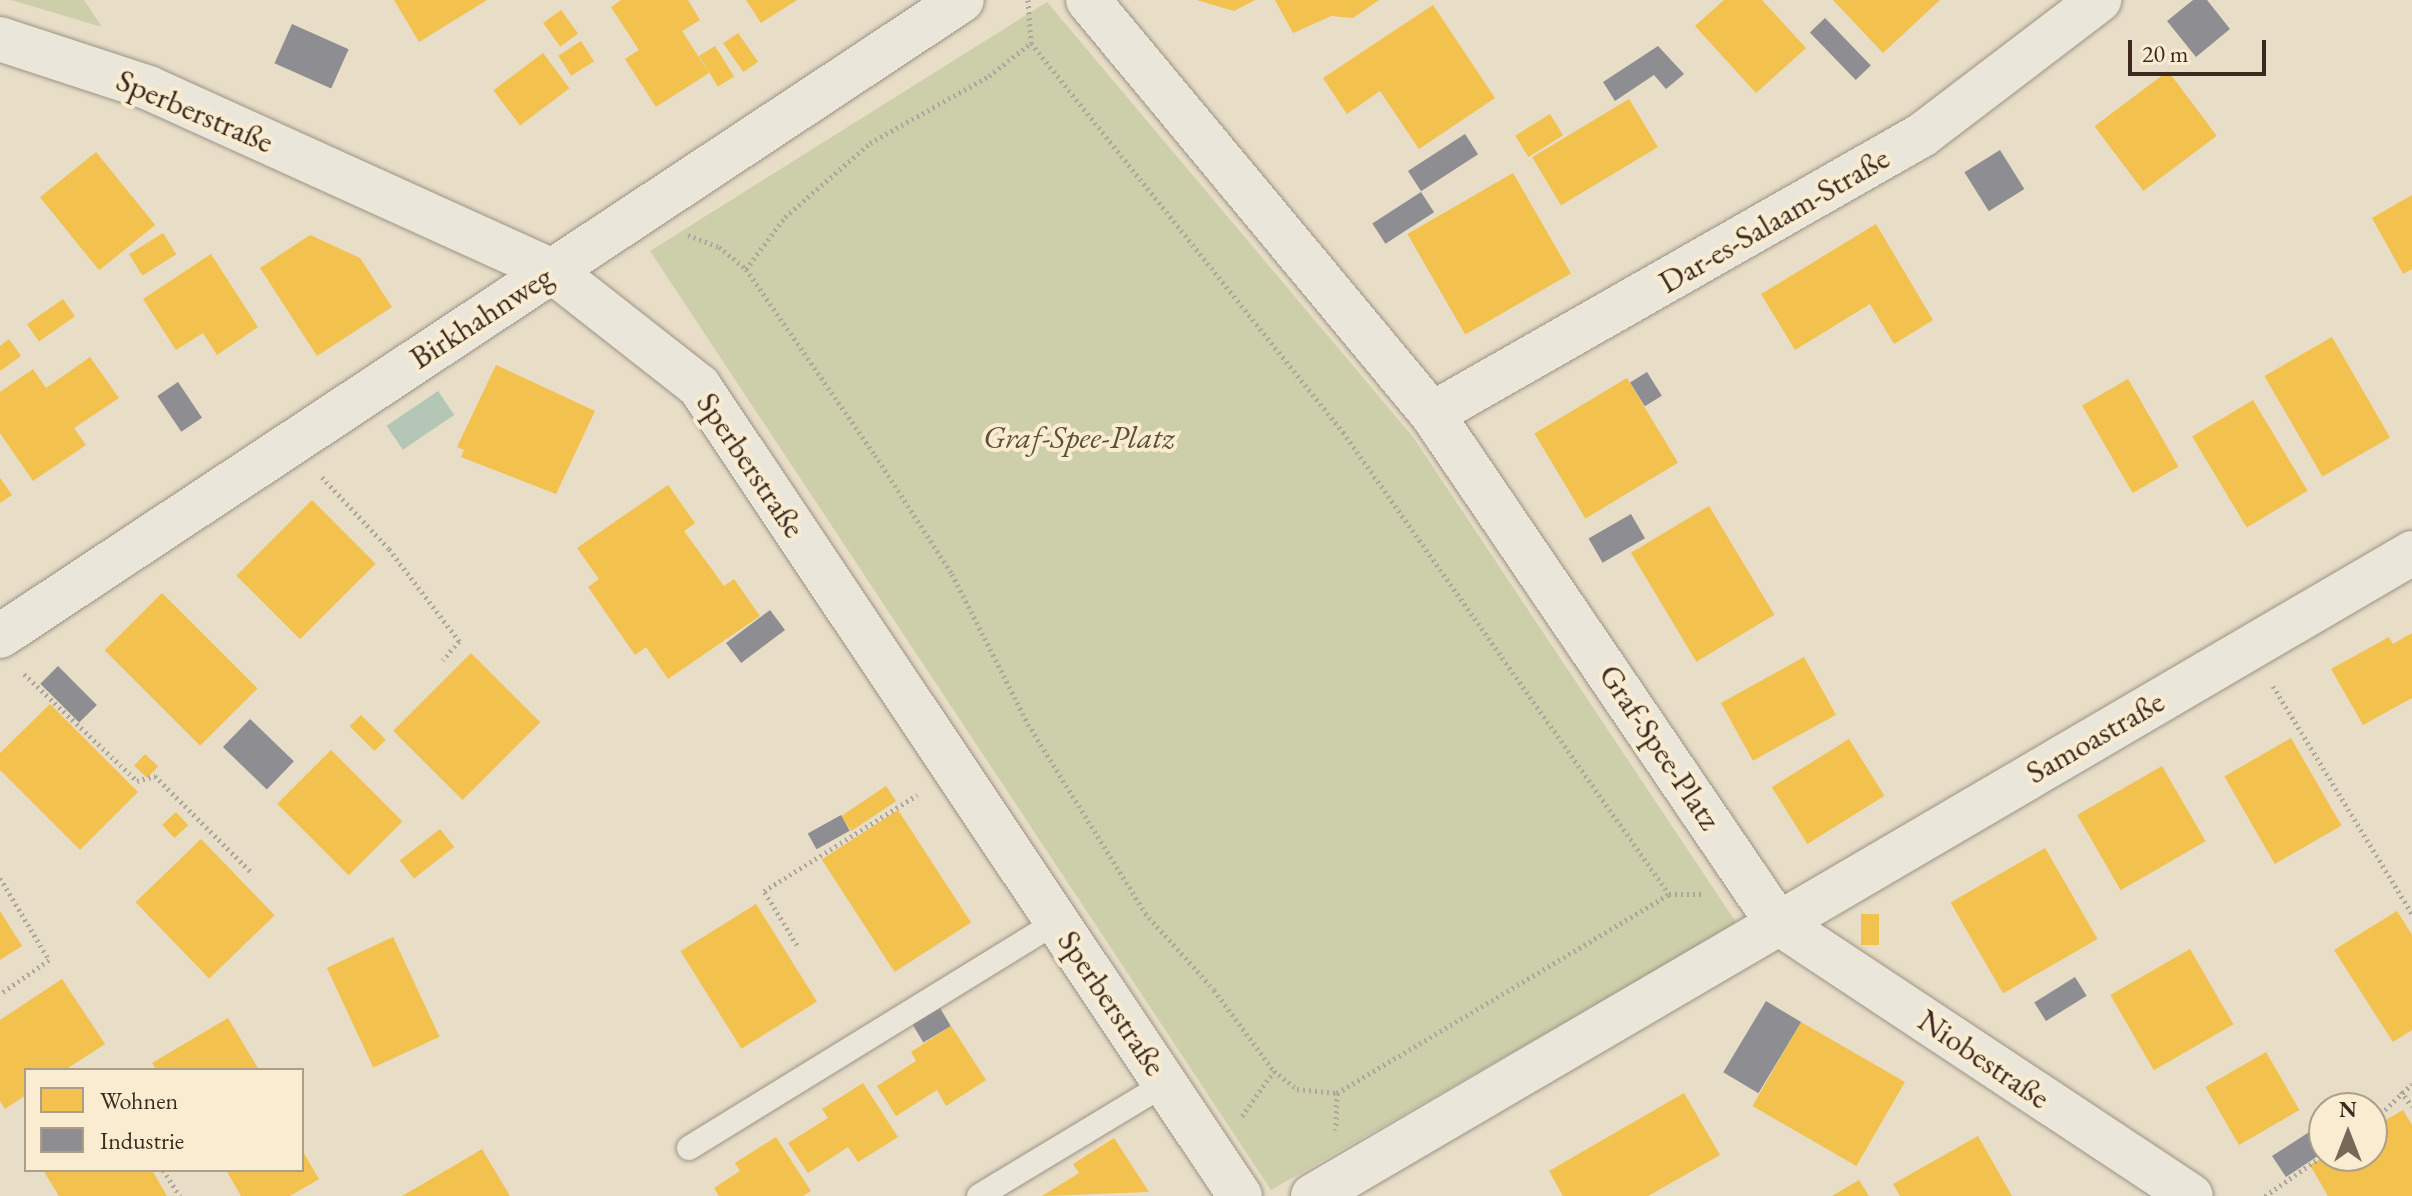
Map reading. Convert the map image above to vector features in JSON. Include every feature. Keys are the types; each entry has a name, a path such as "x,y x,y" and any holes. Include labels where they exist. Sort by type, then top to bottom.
{"street":[{"name":"Birkhahnweg","path":"6,648 291,443 551,270 633,222 962,0"},
{"name":"Graf-Spee-Platz","path":"1088,0 1432,414 1772,915"},
{"name":"Dar-es-Salaam-Straße","path":"1432,414 1922,135 2099,0"},
{"name":"Sperberstraße","path":"0,39 149,88 551,270 699,386 1240,1196"},
{"name":"Samoastraße","path":"1772,915 2412,553"},
{"path":"1323,1190 1772,915"},
{"name":"Niobestraße","path":"1772,915 2191,1196"}],"lane":[{"path":"689,1148 1057,922"},
{"path":"979,1196 1166,1083"}],"path":[{"path":"1028,0 1031,43 1343,432 1669,894"},
{"path":"746,269 785,217 870,143 989,76 1031,43"},
{"path":"633,222 719,247 746,269 952,574 1028,724 1145,913 1214,990 1274,1071 1297,1089 1337,1093 1669,894 1720,894 1772,915"},
{"path":"291,443 436,607 459,641 443,660"},
{"path":"2249,647 2412,914"},
{"path":"6,648 137,781 155,776 252,873"},
{"path":"797,945 764,891 956,770"},
{"path":"0,878 49,960 0,994"},
{"path":"2388,1105 2412,1084"},
{"path":"2401,1091 2412,1107"},
{"path":"1323,1190 1337,1093"},
{"path":"2265,1196 2308,1166"},
{"path":"164,1172 180,1196"}],"green space":[{"path":"11,0 84,0 102,27"},
{"name":"Graf-Spee-Platz","path":"1047,2 1413,437 1737,924 1271,1190 650,251"}],"shaded area":[{"path":"438,391 454,415 403,450 387,426"}],"building: Wohnen":[{"path":"394,0 487,0 419,42"},
{"path":"621,0 688,0 700,20 682,31 709,73 656,107 625,59 639,50 611,7"},
{"path":"746,0 797,0 761,23"},
{"path":"1197,0 1255,0 1234,11"},
{"path":"1275,0 1379,0 1353,18 1331,16 1293,33"},
{"path":"1724,0 1762,0 1806,48 1756,93 1695,26"},
{"path":"1833,0 1940,0 1883,53"},
{"path":"1433,5 1495,98 1419,149 1380,91 1347,114 1323,78"},
{"path":"561,10 578,33 560,46 543,23"},
{"path":"738,33 758,62 743,72 723,43"},
{"path":"581,41 594,61 571,76 558,56"},
{"path":"715,46 734,77 718,87 699,56"},
{"path":"543,53 569,88 520,125 493,90"},
{"path":"2168,71 2217,136 2143,191 2095,126"},
{"path":"1629,99 1658,147 1561,205 1532,157"},
{"path":"1550,114 1563,135 1528,157 1515,136"},
{"path":"96,152 155,225 99,270 40,197"},
{"path":"1513,173 1571,273 1465,334 1407,234"},
{"path":"2412,195 2412,269 2403,274 2372,218"},
{"path":"1876,224 1933,320 1894,344 1870,304 1795,350 1761,294"},
{"path":"163,233 176,254 142,275 129,254"},
{"path":"310,235 360,258 392,307 317,356 260,268"},
{"path":"211,254 258,327 217,355 203,333 176,350 143,299"},
{"path":"63,299 75,316 39,341 27,324"},
{"path":"2332,337 2390,437 2322,476 2264,376"},
{"path":"9,339 21,356 0,371 0,346"},
{"path":"90,357 119,398 74,428 86,445 33,481 0,433 0,392 33,369 46,388"},
{"path":"496,365 595,411 556,494 461,457 464,450 457,447"},
{"path":"1627,378 1678,463 1585,518 1534,434"},
{"path":"2128,379 2178,466 2133,493 2082,406"},
{"path":"2253,400 2308,491 2247,527 2192,437"},
{"path":"0,478 12,495 0,503"},
{"path":"668,485 695,523 684,531 724,586 734,579 760,616 668,679 646,647 635,655 588,587 599,579 577,548"},
{"path":"312,500 376,564 300,639 236,576"},
{"path":"1709,506 1774,615 1696,662 1631,553"},
{"path":"162,593 257,688 200,746 105,650"},
{"path":"2412,633 2412,698 2363,725 2331,669 2389,637 2393,644"},
{"path":"471,653 540,722 463,800 393,731"},
{"path":"1804,657 1836,715 1753,761 1721,703"},
{"path":"50,704 138,792 80,850 0,770 0,753"},
{"path":"361,715 386,740 374,751 350,726"},
{"path":"2291,738 2342,825 2275,864 2224,777"},
{"path":"1849,739 1885,796 1807,844 1772,787"},
{"path":"331,750 402,821 349,875 277,804"},
{"path":"145,754 158,766 147,778 134,766"},
{"path":"2162,766 2206,841 2121,890 2077,815"},
{"path":"886,786 896,801 851,831 841,816"},
{"path":"898,810 971,922 895,972 822,860"},
{"path":"176,812 188,825 174,838 162,825"},
{"path":"440,829 454,847 414,879 400,860"},
{"path":"201,839 275,915 209,978 136,902"},
{"path":"2045,848 2098,939 2003,993 1951,902"},
{"path":"756,904 817,1002 741,1049 681,951"},
{"path":"0,911 22,946 0,960"},
{"path":"2397,911 2412,935 2412,1030 2393,1042 2334,950"},
{"path":"1861,914 1879,914 1879,945 1861,945"},
{"path":"393,937 439,1037 373,1068 327,968"},
{"path":"2190,949 2234,1024 2154,1070 2110,995"},
{"path":"62,979 105,1044 68,1068 24,1068 24,1096 5,1109 0,1101 0,1020"},
{"path":"228,1018 258,1068 156,1068 152,1063"},
{"path":"1801,1022 1905,1082 1856,1166 1752,1106"},
{"path":"951,1026 986,1080 946,1106 937,1090 896,1116 877,1086 916,1061 911,1052"},
{"path":"2266,1052 2300,1110 2239,1145 2205,1087"},
{"path":"863,1083 898,1137 858,1162 848,1147 808,1173 788,1143 828,1118 822,1109"},
{"path":"1684,1093 1720,1155 1648,1196 1563,1196 1549,1171"},
{"path":"2403,1110 2412,1125 2412,1196 2328,1196 2314,1172 2388,1172 2388,1119"},
{"path":"1978,1136 2012,1196 1900,1196 1893,1184"},
{"path":"776,1137 811,1191 803,1196 719,1196 714,1188 740,1171 735,1163"},
{"path":"1114,1138 1149,1192 1042,1196 1079,1173 1073,1164"},
{"path":"482,1149 510,1196 402,1196 457,1164"},
{"path":"304,1153 319,1179 290,1196 241,1196 227,1172 304,1172"},
{"path":"44,1172 153,1172 167,1196 59,1196"},
{"path":"1859,1180 1869,1196 1832,1196"}],"building: Industrie":[{"path":"2193,0 2207,0 2230,29 2196,57 2167,21"},
{"path":"1825,18 1871,65 1856,80 1810,33"},
{"path":"292,24 349,49 331,89 275,63"},
{"path":"1658,46 1684,74 1666,89 1654,75 1615,101 1603,82"},
{"path":"1465,134 1478,154 1421,191 1408,171"},
{"path":"2000,150 2024,189 1989,211 1964,172"},
{"path":"1421,192 1434,212 1385,244 1372,224"},
{"path":"1647,372 1662,396 1645,406 1630,383"},
{"path":"178,382 202,418 181,432 157,396"},
{"path":"1631,514 1645,538 1603,563 1589,538"},
{"path":"770,610 785,630 741,663 726,643"},
{"path":"58,666 97,705 79,723 40,684"},
{"path":"250,719 294,761 267,789 223,747"},
{"path":"841,815 850,831 816,849 808,833"},
{"path":"2075,977 2087,996 2046,1021 2034,1002"},
{"path":"1766,1001 1801,1022 1758,1093 1723,1072"},
{"path":"940,1008 951,1026 923,1042 913,1024"},
{"path":"2308,1133 2308,1163 2286,1177 2272,1156"}]}
